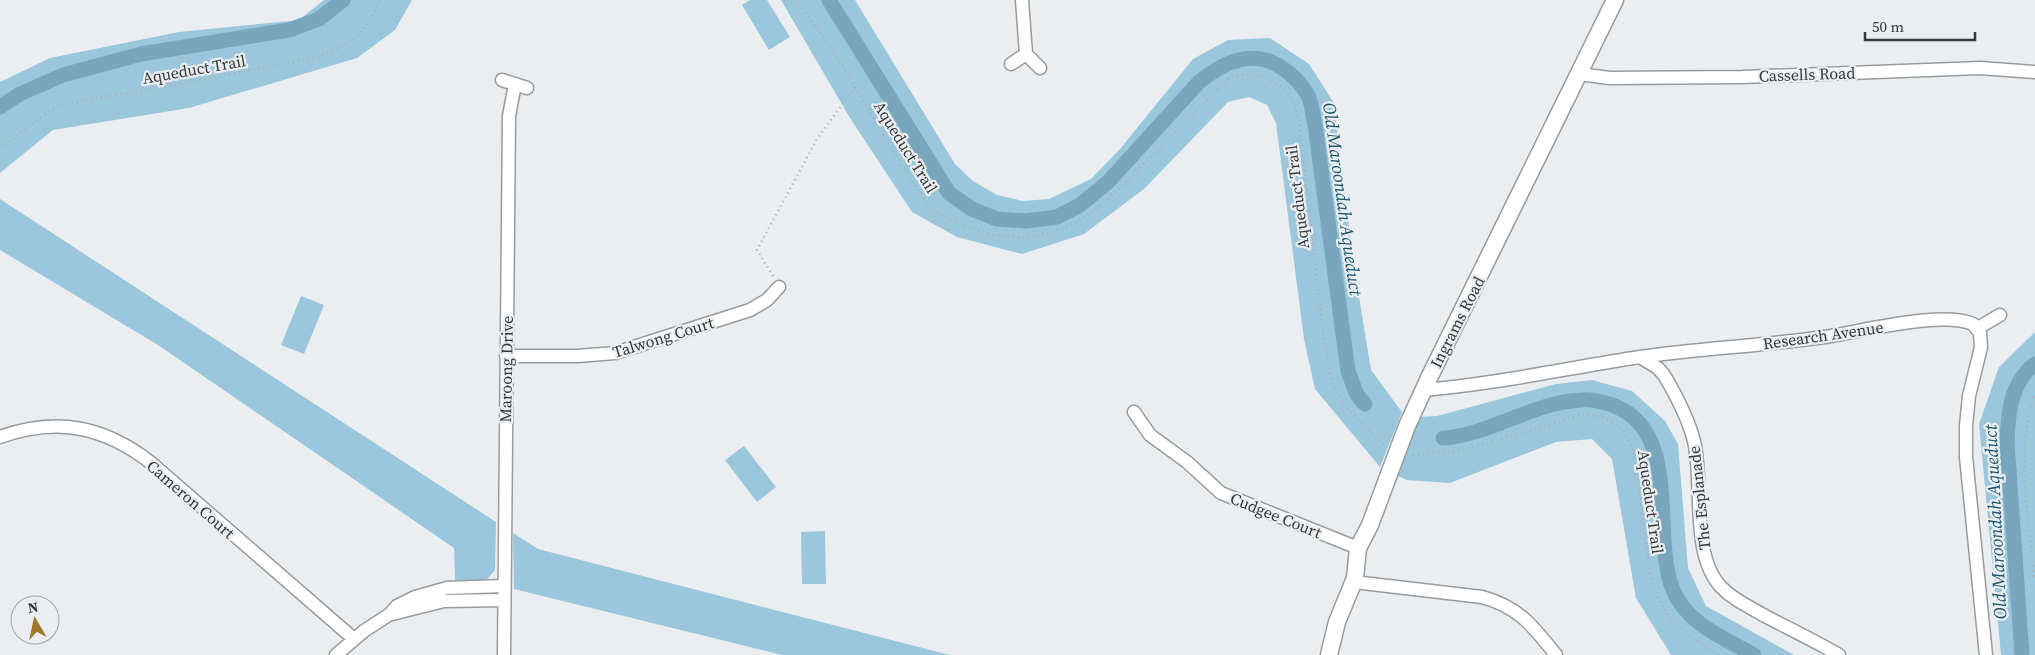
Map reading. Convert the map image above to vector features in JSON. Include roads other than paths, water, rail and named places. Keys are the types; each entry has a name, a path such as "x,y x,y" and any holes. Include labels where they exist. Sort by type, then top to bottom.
{"street":[{"path":"1022,0 1026,54 1040,68"},
{"name":"Ingrams Road","path":"1329,655 1337,622 1354,582 1358,548 1370,525 1423,390 1615,0"},
{"path":"1011,64 1026,54"},
{"name":"Cassells Road","path":"1579,74 1610,78 1742,77 1980,68 2035,72"},
{"name":"Maroong Drive","path":"504,655 503,586 509,116 515,84"},
{"name":"Talwong Court","path":"506,356 577,356 615,353 750,310 767,300 779,287"},
{"path":"1986,655 1966,442 1969,396 1981,347 1978,328 2000,316"},
{"name":"Research Avenue","path":"1640,357 1822,338 1940,320 1967,321 1978,328"},
{"path":"1423,390 1479,384 1640,357"},
{"name":"The Esplanade","path":"1640,357 1658,368 1664,375 1691,430 1696,459 1703,548 1709,570 1715,580 1722,589 1744,604 1839,655"},
{"name":"Cudgee Court","path":"1134,412 1150,435 1187,462 1221,492 1358,548"},
{"name":"Cameron Court","path":"0,436 28,428 64,426 98,433 125,445 150,462 354,640"},
{"path":"1354,582 1482,597 1497,601 1523,617 1556,655"},
{"path":"336,655 403,602 428,592 457,586 503,586"},
{"path":"390,614 444,601 503,600"}],"waterway":[{"name":"Old Maroondah Aqueduct","path":"0,107 20,94 63,75 141,54 289,30 319,19 343,0"},
{"name":"Old Maroondah Aqueduct","path":"829,0 949,193 972,209 997,219 1026,221 1057,217 1080,205 1108,182 1199,82 1219,68 1240,59 1251,58 1263,59 1274,63 1289,73 1306,91 1311,106 1348,371 1357,395 1365,404"},
{"name":"Old Maroondah Aqueduct","path":"2022,655 2007,432 2015,390 2020,380 2035,364"},
{"name":"Old Maroondah Aqueduct","path":"1443,438 1478,431 1546,406 1563,402 1595,400 1617,407 1637,421 1650,440 1657,463 1661,489 1667,568 1673,590 1679,602 1687,612 1708,629 1754,655"}]}
